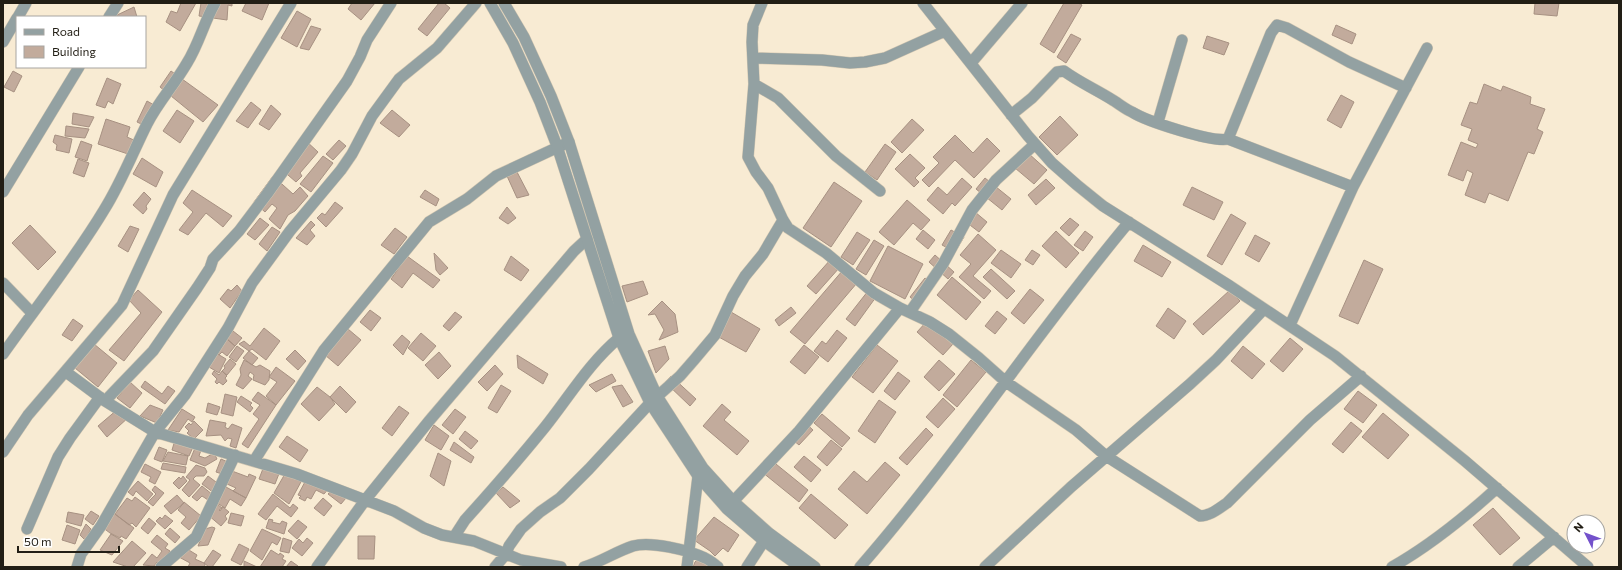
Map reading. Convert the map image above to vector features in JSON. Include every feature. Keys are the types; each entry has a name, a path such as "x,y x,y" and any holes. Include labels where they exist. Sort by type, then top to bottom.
{"street":[{"path":"18,16 26,3"},
{"path":"110,16 118,3"},
{"path":"3,354 105,210 147,124 197,45 208,16 215,3"},
{"path":"3,452 28,416 122,305 173,194 290,3"},
{"path":"27,528 58,457 70,438 102,399 153,351 197,288 210,268 213,259 239,231 271,189 347,81 367,40 391,3"},
{"path":"77,567 81,554 101,526 155,432 185,395 228,328 252,283 290,231 341,170 372,116 399,79 437,48 476,3"},
{"path":"490,3 513,43 540,102 557,146 619,338 653,400 700,472 764,541 800,567"},
{"path":"504,3 524,38 551,96 568,142 629,334 653,400"},
{"path":"762,3 753,25 752,42 754,84 748,157 756,172 768,188 788,228 826,253 874,293 930,322 949,334 1006,382 1076,430 1106,456 1200,516 1206,516 1227,503 1310,420 1361,376"},
{"path":"923,3 1035,144 1052,163 1077,185 1103,206 1290,325 1335,356 1497,488 1588,567"},
{"path":"971,63 1022,3"},
{"path":"3,42 16,20"},
{"path":"1228,139 1271,33 1277,25 1287,28 1349,62 1406,88"},
{"path":"753,58 822,60 850,63 865,62 885,58 945,31"},
{"path":"1158,122 1182,40"},
{"path":"1290,325 1353,187 1427,48"},
{"path":"3,192 78,68"},
{"path":"1011,114 1032,98 1061,71 1064,71 1085,85 1112,99 1132,113 1206,138 1223,140 1228,139 1353,187"},
{"path":"754,84 778,98 836,156 880,191"},
{"path":"254,461 324,350 429,222 467,199 496,176 568,142"},
{"path":"730,505 799,431 905,310 943,264 972,210 996,180 1035,144"},
{"path":"495,567 506,554 509,546 521,529 540,512 560,498 589,469 653,400 680,376 715,335 732,296 745,276 763,254 783,220"},
{"path":"860,567 922,493 1083,278 1128,222"},
{"path":"317,567 366,499 430,421 568,257 587,239"},
{"path":"3,283 32,313"},
{"path":"985,567 1030,524 1210,365 1264,309"},
{"path":"454,538 465,520 545,427 605,350 619,338"},
{"path":"66,372 102,399 155,432 235,454 297,474 366,499 394,511 424,528 442,535 474,541 521,560 561,567"},
{"path":"161,567 196,537 235,454"},
{"path":"687,567 700,472"},
{"path":"1392,567 1431,543 1463,519 1497,488"},
{"path":"730,505 815,567"},
{"path":"1518,567 1554,537"},
{"path":"747,567 764,541"},
{"path":"584,567 597,563 632,546 642,544 689,551 707,558 718,567"}],"building":[{"path":"181,3 196,3 180,31 166,22 171,11 177,13"},
{"path":"201,3 232,3 232,6 228,5 227,20 199,16"},
{"path":"246,3 269,3 262,20 242,11"},
{"path":"352,3 375,3 361,20 348,9"},
{"path":"439,3 444,3 450,8 427,36 418,29"},
{"path":"1064,3 1078,3 1082,5 1054,53 1040,44"},
{"path":"1535,3 1559,3 1557,16 1534,14"},
{"path":"134,7 137,16 115,16"},
{"path":"297,11 311,19 297,47 281,38"},
{"path":"1336,25 1356,34 1352,44 1332,35"},
{"path":"311,26 321,29 309,50 300,48"},
{"path":"1071,34 1081,39 1066,63 1057,57"},
{"path":"1207,36 1229,43 1224,55 1203,48"},
{"path":"13,71 22,76 14,92 4,87"},
{"path":"171,71 218,105 203,122 160,87"},
{"path":"107,78 121,84 113,104 108,101 105,108 96,105"},
{"path":"1484,84 1501,91 1503,86 1531,97 1530,104 1545,109 1537,129 1543,132 1534,154 1528,152 1508,201 1489,193 1485,203 1465,195 1473,173 1467,170 1463,181 1448,175 1461,142 1476,148 1478,144 1468,140 1472,129 1461,125 1470,102 1477,104"},
{"path":"1341,95 1354,102 1341,128 1327,120"},
{"path":"147,101 161,109 150,128 137,122"},
{"path":"251,102 261,110 248,128 236,121"},
{"path":"271,105 281,114 269,130 259,124"},
{"path":"177,110 194,121 180,143 163,131"},
{"path":"392,110 410,125 399,137 380,123"},
{"path":"73,113 94,117 89,127 72,124"},
{"path":"1060,116 1078,135 1057,155 1039,137"},
{"path":"106,119 130,127 127,137 136,141 131,155 98,144"},
{"path":"912,119 924,130 902,153 891,142"},
{"path":"66,126 89,129 85,138 65,136"},
{"path":"55,135 72,139 69,153 56,150 57,145 53,142"},
{"path":"955,135 973,153 987,138 1000,151 974,178 955,160 929,187 922,180 939,163 933,157"},
{"path":"305,140 318,152 300,173 302,176 296,182 280,168"},
{"path":"339,140 346,146 333,160 326,154"},
{"path":"81,141 92,145 87,161 75,157"},
{"path":"885,144 896,152 877,180 865,172"},
{"path":"1028,153 1047,170 1034,184 1015,168"},
{"path":"910,154 925,168 915,178 919,182 914,187 895,169"},
{"path":"323,156 333,163 311,192 300,184"},
{"path":"142,158 163,172 156,187 133,174"},
{"path":"78,159 89,163 84,177 73,173"},
{"path":"517,172 529,195 517,198 507,176"},
{"path":"273,176 293,194 300,187 308,196 295,211 288,215 280,229 269,219 277,208 272,204 265,212 254,202"},
{"path":"962,178 972,187 955,206 952,203 943,214 927,200 938,187 947,195"},
{"path":"985,178 1011,199 1002,210 976,189"},
{"path":"1046,179 1055,188 1036,205 1028,195"},
{"path":"834,182 862,201 831,247 803,228"},
{"path":"1192,187 1223,202 1214,220 1183,205"},
{"path":"192,190 232,216 223,227 206,213 188,235 179,230 193,212 183,203"},
{"path":"425,190 439,199 436,206 420,197"},
{"path":"144,192 151,199 143,214 133,205"},
{"path":"907,200 930,220 921,230 913,223 894,245 879,232"},
{"path":"335,202 343,208 326,227 317,218 322,213 325,215"},
{"path":"507,207 516,218 508,224 499,218"},
{"path":"975,212 987,222 979,232 966,222"},
{"path":"1231,214 1246,223 1222,265 1207,256"},
{"path":"260,218 269,225 255,240 247,234"},
{"path":"1070,218 1079,225 1069,236 1060,228"},
{"path":"311,221 315,225 310,230 315,236 307,245 296,238"},
{"path":"30,225 56,252 38,270 12,243"},
{"path":"130,226 139,229 128,252 118,246"},
{"path":"272,227 280,232 267,251 259,244"},
{"path":"395,228 407,237 394,254 381,245"},
{"path":"923,230 935,240 928,249 916,239"},
{"path":"951,230 964,237 955,252 942,245"},
{"path":"1056,231 1079,253 1066,268 1042,246"},
{"path":"1085,231 1093,237 1083,251 1074,245"},
{"path":"857,232 870,240 853,265 841,257"},
{"path":"978,234 996,250 973,276 991,291 984,299 959,277 971,264 960,255"},
{"path":"1255,235 1270,243 1259,262 1245,254"},
{"path":"874,240 884,246 866,275 856,269"},
{"path":"1143,245 1171,262 1162,277 1134,261"},
{"path":"888,246 923,264 905,299 870,281"},
{"path":"1001,250 1021,264 1011,278 991,263"},
{"path":"1032,250 1040,255 1033,265 1025,260"},
{"path":"434,253 448,268 440,275 436,270"},
{"path":"935,255 954,272 948,279 929,262"},
{"path":"407,256 440,280 433,288 413,273 402,288 391,279"},
{"path":"511,256 529,270 521,281 504,270"},
{"path":"831,259 840,267 816,294 807,286"},
{"path":"1364,260 1383,269 1358,324 1339,316"},
{"path":"991,269 1015,291 1007,299 983,277"},
{"path":"843,270 857,283 805,344 790,332"},
{"path":"952,277 981,302 966,320 937,295"},
{"path":"925,278 934,285 919,304 910,297"},
{"path":"643,281 648,294 627,302 622,286"},
{"path":"237,285 242,291 230,308 220,299 228,289 231,291"},
{"path":"1030,289 1044,300 1024,324 1011,313"},
{"path":"138,290 162,312 124,361 109,350 141,313 129,300"},
{"path":"1230,290 1240,301 1203,335 1193,324"},
{"path":"868,291 876,297 855,326 846,319"},
{"path":"662,301 675,314 678,332 659,340 664,330 655,314 648,315"},
{"path":"791,307 796,313 779,326 775,320"},
{"path":"1168,308 1186,321 1174,339 1156,326"},
{"path":"370,310 381,318 371,331 360,322"},
{"path":"997,311 1007,319 995,334 985,326"},
{"path":"455,312 462,317 449,331 443,326"},
{"path":"731,312 760,329 746,352 717,336"},
{"path":"73,319 83,326 72,341 62,335"},
{"path":"927,321 953,344 943,355 917,332"},
{"path":"264,328 280,341 266,360 252,349 249,351 239,344 244,341 250,346"},
{"path":"348,329 361,340 338,366 325,355"},
{"path":"837,330 847,338 828,362 814,351 822,341 826,344"},
{"path":"233,331 242,338 235,346 227,339"},
{"path":"421,333 436,346 423,361 408,348"},
{"path":"402,335 410,342 403,355 393,345"},
{"path":"1290,338 1303,349 1283,372 1270,361"},
{"path":"227,339 235,346 227,356 222,352 219,355 215,352"},
{"path":"94,344 117,363 98,387 75,368"},
{"path":"804,345 819,357 805,374 790,362"},
{"path":"877,345 898,361 873,393 852,377"},
{"path":"237,346 244,351 236,362 229,357"},
{"path":"665,346 669,359 656,373 648,351"},
{"path":"1243,346 1265,364 1252,379 1231,361"},
{"path":"295,350 306,361 298,370 286,359"},
{"path":"249,351 258,358 252,365 243,358"},
{"path":"439,352 451,366 438,379 425,365"},
{"path":"216,353 226,359 219,373 209,367"},
{"path":"517,355 548,374 543,384 518,368"},
{"path":"230,359 236,364 227,375 222,371"},
{"path":"244,360 256,367 260,365 270,371 269,380 265,385 253,380 254,375 250,372 248,376 252,379 243,389 236,385 241,375 240,369"},
{"path":"939,360 955,374 939,391 924,377"},
{"path":"971,360 986,372 957,407 943,395"},
{"path":"495,365 503,374 487,391 478,382"},
{"path":"276,367 295,381 276,405 266,396 277,382 269,377"},
{"path":"214,371 219,375 222,371 227,376 225,378 227,381 223,385 219,382 217,384 215,382 217,379 212,374"},
{"path":"898,372 910,381 895,400 884,391"},
{"path":"612,374 616,381 596,392 589,385"},
{"path":"671,376 696,399 690,406 665,382"},
{"path":"145,381 162,394 168,386 175,391 165,404 141,387"},
{"path":"130,382 142,393 130,408 117,398"},
{"path":"501,385 511,391 497,413 488,408"},
{"path":"622,385 633,402 623,407 612,387"},
{"path":"340,386 356,402 346,413 330,397"},
{"path":"317,387 330,397 335,404 319,421 301,404"},
{"path":"1358,391 1377,405 1363,423 1344,409"},
{"path":"258,392 276,405 248,448 242,444 259,419 253,414 260,405 252,400"},
{"path":"225,394 237,397 233,416 221,413"},
{"path":"241,396 252,403 250,405 253,408 250,412 237,402"},
{"path":"943,398 955,409 938,428 926,417"},
{"path":"879,400 896,412 875,443 858,431"},
{"path":"208,403 220,407 217,415 206,412"},
{"path":"722,404 731,412 724,420 749,441 737,455 703,426"},
{"path":"150,405 163,410 157,423 140,416"},
{"path":"399,406 409,413 392,436 382,428"},
{"path":"118,409 130,416 107,437 98,426"},
{"path":"182,409 195,417 192,422 188,419 179,432 168,430"},
{"path":"455,409 466,417 453,434 442,425"},
{"path":"1383,413 1409,435 1388,459 1362,437"},
{"path":"822,414 850,438 842,447 814,423"},
{"path":"210,420 226,423 225,427 228,429 232,424 242,428 236,448 230,446 232,439 228,438 225,441 221,435 206,436"},
{"path":"802,420 813,430 799,445 788,436"},
{"path":"194,421 203,430 194,439 187,433 189,431 185,427 189,423 191,425"},
{"path":"1351,422 1362,431 1343,453 1332,444"},
{"path":"434,425 449,436 441,450 425,440"},
{"path":"926,428 933,435 907,465 899,458"},
{"path":"465,431 478,441 471,449 459,439"},
{"path":"287,436 308,450 300,462 279,447"},
{"path":"175,440 193,447 189,456 172,450"},
{"path":"831,440 842,449 827,466 817,457"},
{"path":"454,442 474,457 471,463 450,450"},
{"path":"159,447 167,450 162,462 154,459"},
{"path":"195,448 201,450 199,456 205,458 214,453 217,459 205,466 190,460"},
{"path":"168,452 188,456 186,465 163,461"},
{"path":"438,453 451,461 444,486 430,476"},
{"path":"804,456 821,470 811,482 794,467"},
{"path":"221,459 230,463 225,475 216,472"},
{"path":"771,460 808,490 799,502 762,472"},
{"path":"885,462 900,475 867,514 838,489 854,471 867,482"},
{"path":"163,463 186,467 185,473 161,469"},
{"path":"145,464 161,472 155,484 149,481 151,477 141,472"},
{"path":"196,465 205,468 207,472 204,476 196,476 193,479 200,485 189,497 182,490 190,480 186,477"},
{"path":"264,466 280,471 275,484 259,479"},
{"path":"232,471 248,477 249,474 256,477 246,498 233,491 236,488 227,484"},
{"path":"286,472 302,480 289,504 274,493"},
{"path":"183,476 187,481 179,489 173,483 179,477 181,479"},
{"path":"208,476 220,485 214,493 202,484"},
{"path":"307,478 330,487 324,494 316,490 311,499 307,497 305,501 299,498 301,496 298,495"},
{"path":"138,481 153,494 147,501 136,491 133,496 128,492"},
{"path":"155,486 164,493 153,506 148,502 156,494 152,490"},
{"path":"202,486 213,495 208,500 202,496 197,501 192,497"},
{"path":"226,487 246,498 241,506 230,499 225,508 217,503"},
{"path":"503,487 520,501 510,508 496,493"},
{"path":"333,489 346,498 341,504 328,494"},
{"path":"273,494 290,508 293,504 298,508 291,517 277,506 266,520 258,514"},
{"path":"811,494 848,525 835,539 799,508"},
{"path":"177,495 184,503 171,514 164,506"},
{"path":"135,497 150,508 136,527 132,523 129,525 115,514 127,498 132,501"},
{"path":"323,498 332,506 324,516 314,508"},
{"path":"184,502 201,516 189,530 181,523 186,517 178,510"},
{"path":"217,504 222,508 219,510 220,511 223,507 229,512 225,516 227,519 221,526 208,515"},
{"path":"1493,508 1520,538 1500,555 1473,525"},
{"path":"91,511 99,516 93,525 85,519"},
{"path":"68,512 84,515 81,526 66,522"},
{"path":"112,512 134,528 126,539 110,533 102,527"},
{"path":"231,513 244,516 241,526 228,523"},
{"path":"165,515 173,521 165,529 156,521 160,517 162,519"},
{"path":"714,517 739,535 728,552 723,548 715,556 694,540"},
{"path":"149,518 156,524 148,534 141,528"},
{"path":"269,519 273,520 272,522 280,524 282,521 287,523 284,534 266,528"},
{"path":"298,520 307,527 297,539 288,531"},
{"path":"86,524 91,529 85,540 80,535"},
{"path":"67,525 80,530 75,544 62,540"},
{"path":"212,527 215,528 208,545 198,546 205,529"},
{"path":"170,528 180,537 175,543 165,534"},
{"path":"262,529 281,538 277,545 272,542 262,560 250,551"},
{"path":"111,534 123,541 112,555 100,550"},
{"path":"157,535 168,544 165,548 170,551 159,564 157,562 154,566 143,565 152,554 157,558 162,551 151,542"},
{"path":"358,536 375,536 374,559 358,559"},
{"path":"283,538 292,541 289,553 280,551"},
{"path":"307,538 313,543 302,556 292,548 299,539 303,543"},
{"path":"132,541 146,553 133,567 128,567 113,562"},
{"path":"239,544 249,549 241,565 231,560"},
{"path":"184,547 197,555 195,559 204,563 204,567 188,567 190,563 179,557"},
{"path":"213,550 221,555 212,567 209,567 204,563"},
{"path":"271,550 279,555 280,553 284,556 282,559 286,561 282,567 260,567"},
{"path":"699,558 712,567 693,567"},
{"path":"244,561 257,567 245,567"},
{"path":"291,561 298,566 298,567 286,567"}]}
